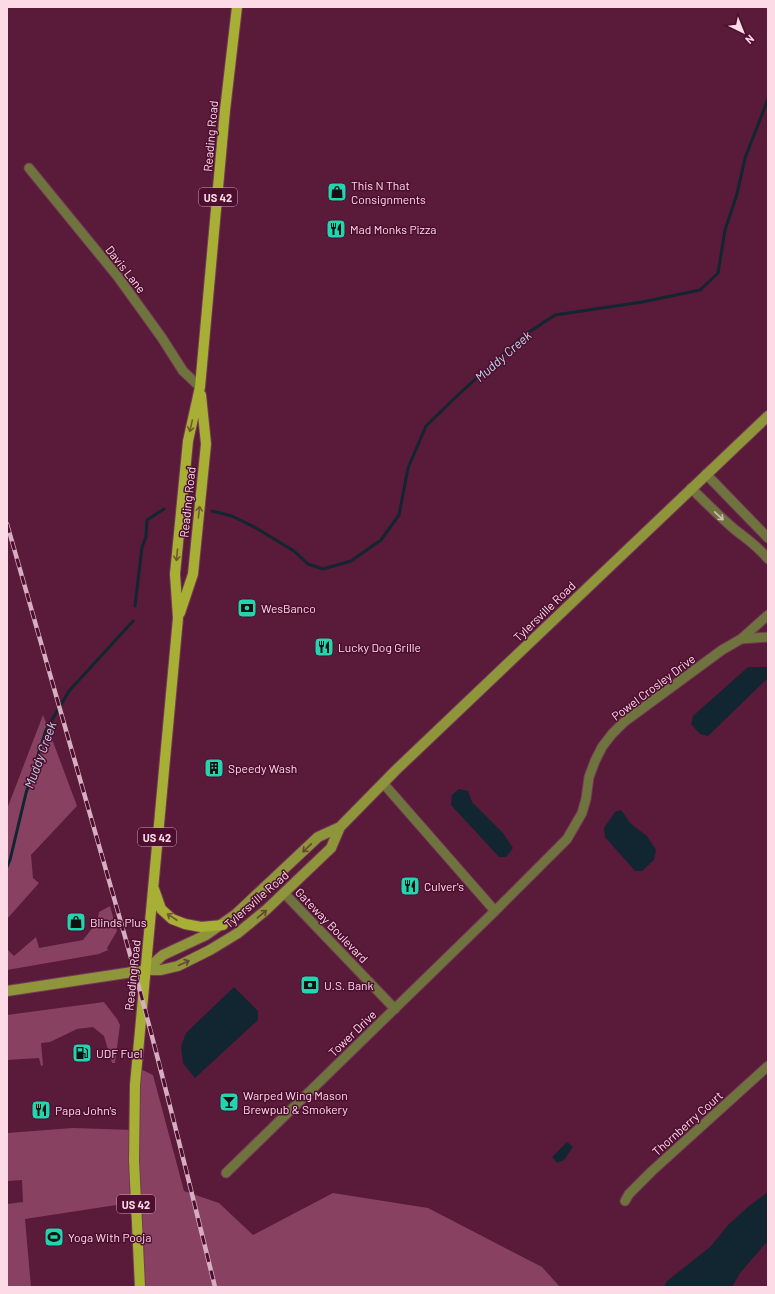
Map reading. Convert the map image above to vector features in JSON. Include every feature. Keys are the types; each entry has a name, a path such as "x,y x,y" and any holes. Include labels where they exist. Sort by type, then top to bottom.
{"main road":[{"name":"Reading Road","path":"140,1287 134,1160 135,1086 178,618 175,574 188,441 200,388 225,110 237,7"},
{"name":"Reading Road","path":"178,618 193,574 206,444 200,388"},
{"name":"Tylersville Road","path":"146,970 163,955 206,935 223,925 253,900 318,837 340,827 691,488 768,416"},
{"name":"Tylersville Road","path":"7,991 146,970 161,970 178,966 215,948 248,925 331,848 340,827"},
{"path":"153,887 162,909 172,919 201,927 223,925"}],"street":[{"name":"Davis Lane","path":"29,168 118,277 162,338 183,371 200,388"},
{"path":"706,474 768,538"},
{"path":"691,488 721,518 751,540 768,559"},
{"name":"Powel Crosley Drive","path":"503,903 567,839 584,806 589,777 595,761 602,747 612,734 624,722 716,654 741,639 768,614"},
{"name":"Powel Crosley Drive","path":"741,639 768,637"},
{"path":"384,783 495,911"},
{"name":"Gateway Boulevard","path":"284,893 395,1009"},
{"name":"Tower Drive","path":"226,1173 503,903"},
{"name":"Thornberry Court","path":"625,1201 629,1194 652,1171 768,1066"}],"shaded area":[{"path":"43,715 77,806 31,855 33,878 39,883 7,919 7,809"},
{"path":"110,906 117,931 107,948 108,950 99,954 7,970 8,950 14,956 36,937 39,948 83,940 97,922 99,912"},
{"path":"104,1002 120,1025 115,1063 112,1063 104,1036 93,1027 77,1029 50,1042 41,1043 43,1065 41,1066 39,1058 7,1060 7,1015"},
{"path":"136,1067 153,1075 184,1191 219,1203 253,1235 333,1193 428,1208 542,1267 560,1287 129,1287 140,1286 136,1202 25,1219 31,1287 7,1287 7,1204 23,1202 22,1180 7,1181 7,1133 73,1128 134,1130"}],"water":[{"path":"748,667 768,667 768,678 708,736 700,734 691,724 693,716"},
{"path":"459,789 468,791 472,802 503,833 513,848 506,857 499,857 451,805 452,795"},
{"path":"621,810 631,824 647,836 656,850 654,860 642,871 635,871 605,837 604,828 615,812"},
{"path":"234,987 258,1011 258,1020 195,1078 183,1063 181,1046 186,1033"},
{"path":"567,1142 573,1147 564,1160 557,1163 552,1157"},
{"path":"768,1192 768,1243 765,1244 740,1273 732,1287 664,1287 667,1281 710,1247 729,1224 749,1206"}],"waterway":[{"name":"Muddy Creek","path":"212,511 232,516 256,528 294,551 308,564 323,569 351,561 381,540 399,515 408,468 426,426 523,336 555,315 642,302 700,290 718,273 725,230 737,194 745,158 768,99"},
{"name":"Muddy Creek","path":"135,606 142,547 146,537 147,520 164,509"},
{"name":"Muddy Creek","path":"7,867 26,793 46,730 69,691 133,621"}],"railway":[{"path":"7,524 135,971 215,1287"}],"place":[{"name":"This N That Consignments","path":"337,192"},
{"name":"Mad Monks Pizza","path":"336,229"},
{"name":"WesBanco","path":"247,608"},
{"name":"Lucky Dog Grille","path":"324,647"},
{"name":"Speedy Wash","path":"214,768"},
{"name":"Culver's","path":"410,886"},
{"name":"Blinds Plus","path":"76,922"},
{"name":"U.S. Bank","path":"310,985"},
{"name":"UDF Fuel","path":"82,1053"},
{"name":"Warped Wing Mason Brewpub & Smokery","path":"229,1102"},
{"name":"Papa John's","path":"41,1110"},
{"name":"Yoga With Pooja","path":"54,1237"}]}
